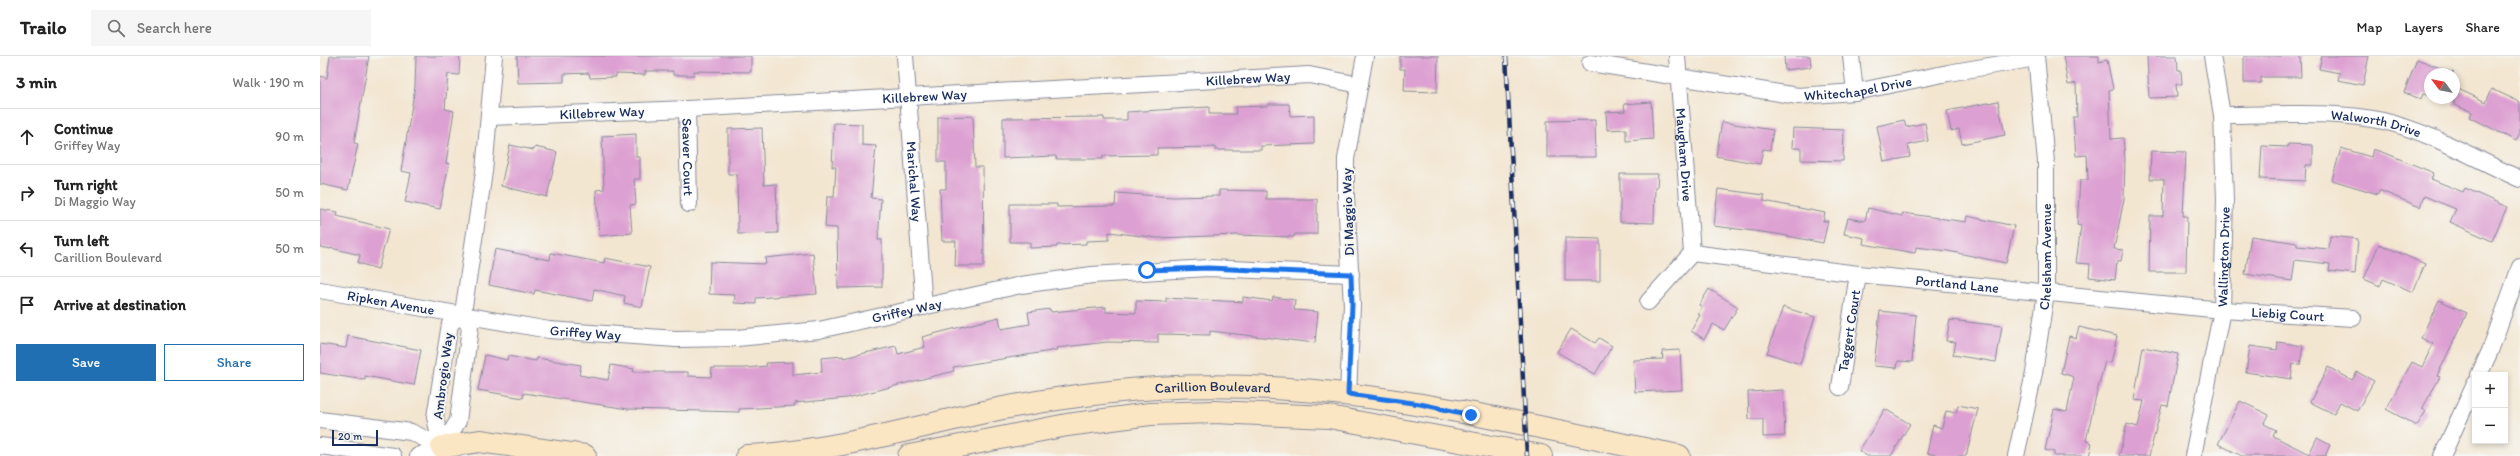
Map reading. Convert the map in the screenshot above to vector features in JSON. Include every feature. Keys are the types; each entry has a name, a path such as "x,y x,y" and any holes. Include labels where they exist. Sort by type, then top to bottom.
{"street":[{"name":"Ambrogio Way","path":"445,454 458,421 470,328 463,313 484,172 494,56"},
{"name":"Marichal Way","path":"905,56 924,307"},
{"name":"Di Maggio Way","path":"1348,394 1352,305 1346,198 1346,159 1365,56"},
{"name":"Maugham Drive","path":"1677,56 1692,253"},
{"path":"1851,56 1855,92"},
{"name":"Wallington Drive","path":"2193,456 2222,310 2226,199 2222,115 2212,56"},
{"name":"Whitechapel Drive","path":"1590,63 1798,96 1855,92 2036,57"},
{"name":"Chelsham Avenue","path":"2016,456 2034,373 2046,292 2046,162 2036,57"},
{"name":"Killebrew Way","path":"489,117 687,109 1309,75 1360,85"},
{"name":"Seaver Court","path":"687,109 689,204"},
{"name":"Walworth Drive","path":"2222,115 2337,114 2383,121 2419,132 2520,179"},
{"path":"1648,302 1692,253"},
{"name":"Portland Lane","path":"1692,253 1858,274 2222,310"},
{"path":"2480,372 2490,351 2520,267"},
{"name":"Griffey Way","path":"463,313 549,330 676,339 737,338 819,330 1021,285 1147,270 1208,268 1351,274"},
{"name":"Taggert Court","path":"1840,387 1858,274"},
{"name":"Ripken Avenue","path":"320,290 463,313"},
{"name":"Liebig Court","path":"2222,310 2353,318"},
{"name":"Ambrogio Way","path":"445,454 435,417 450,324 463,313"},
{"name":"Carillion Boulevard","path":"747,456 860,442 1000,409 1112,391 1216,386 1266,386 1348,394 1420,404 1679,456"},
{"path":"2442,456 2472,391"},
{"name":"Carillion Boulevard","path":"909,456 1067,425 1150,414 1214,412 1329,417 1541,456"},
{"path":"320,420 411,432 445,454"},
{"path":"418,456 445,454 480,441 584,456"},
{"path":"320,446 393,456"}],"building":[{"path":"330,56 369,56 354,143 358,144 348,190 320,184 320,76 327,78"},
{"path":"416,56 460,56 459,75 448,74 445,109 454,111 446,163 449,164 440,209 405,202 411,173 401,171 415,87"},
{"path":"517,56 751,56 751,72 694,71 694,75 673,75 673,71 645,71 645,75 616,74 616,77 590,78 589,73 564,74 564,82 518,83"},
{"path":"1400,56 1438,56 1437,92 1404,91 1405,69 1400,69"},
{"path":"1784,56 1810,56 1811,67 1785,70"},
{"path":"2063,56 2099,56 2099,62 2107,60 2113,89 2109,90 2111,139 2123,138 2125,159 2124,199 2114,249 2123,250 2121,261 2117,261 2115,280 2089,277 2090,264 2076,263 2081,226 2077,225 2080,180 2088,180 2087,155 2076,156 2073,117 2077,117 2076,83 2068,85"},
{"path":"2147,56 2177,56 2178,70 2181,70 2182,84 2176,84 2177,97 2149,98"},
{"path":"2244,56 2300,56 2301,77 2261,77 2261,83 2244,83"},
{"path":"2322,56 2369,56 2363,85 2338,80 2340,73 2319,69"},
{"path":"2417,59 2441,68 2424,68 2424,94 2421,99 2404,93"},
{"path":"2492,89 2520,102 2520,133 2516,141 2470,117 2472,112 2454,105 2460,104 2460,90 2486,102"},
{"path":"1998,101 2005,135 1962,144 1959,129 1951,131 1947,111"},
{"path":"1651,102 1653,139 1626,141 1626,129 1607,130 1606,112 1625,111 1624,104"},
{"path":"1268,104 1289,104 1290,116 1314,115 1314,144 1261,146 1261,150 1215,150 1215,147 1157,148 1157,155 1103,156 1103,159 1056,159 1056,156 1003,158 1003,118 1104,117 1104,120 1127,120 1127,112 1209,107 1209,114 1236,114 1235,107 1268,106"},
{"path":"973,116 975,167 983,167 984,266 955,266 956,241 942,241 940,189 946,189 946,162 938,162 938,117"},
{"path":"1595,120 1596,157 1547,157 1547,121"},
{"path":"1904,120 1906,127 1925,123 1928,141 1908,145 1910,157 1884,162 1877,126"},
{"path":"1722,122 1773,130 1770,150 1763,149 1760,164 1716,156"},
{"path":"834,123 862,124 862,145 876,146 871,198 881,199 878,240 882,240 882,287 838,288 837,228 825,227 827,197 834,197 836,167 832,167"},
{"path":"762,128 764,185 776,184 778,233 738,234 737,174 728,174 728,129"},
{"path":"1793,128 1844,130 1843,161 1801,160 1801,148 1792,148"},
{"path":"636,134 636,157 640,157 640,179 634,179 636,204 630,205 632,233 599,236 596,190 604,189 602,136"},
{"path":"2288,144 2313,145 2313,165 2306,165 2305,181 2260,179 2262,146 2288,147"},
{"path":"510,145 534,150 535,147 557,152 547,197 501,186"},
{"path":"2341,148 2371,157 2373,149 2390,155 2434,173 2431,179 2463,192 2465,188 2507,207 2492,241 2450,222 2456,209 2424,196 2420,207 2379,190 2378,194 2332,180"},
{"path":"2151,151 2186,152 2183,216 2187,216 2186,272 2149,272 2150,216 2163,216 2164,179 2150,179"},
{"path":"1620,174 1658,174 1657,187 1655,187 1654,223 1620,222"},
{"path":"1718,189 1764,195 1764,201 1825,213 1823,221 1828,221 1823,243 1777,234 1714,226"},
{"path":"1219,190 1266,191 1266,199 1317,199 1317,234 1295,234 1294,237 1237,235 1158,238 1109,232 1109,240 1086,241 1086,244 1057,245 1057,247 1030,248 1030,242 1010,242 1010,204 1057,204 1057,207 1115,206 1116,193 1173,197 1219,196"},
{"path":"1868,208 1902,216 1903,213 1966,222 1967,216 2014,226 2006,263 1948,251 1916,247 1915,253 1863,244 1864,238 1844,234 1848,218 1865,221"},
{"path":"320,209 338,212 337,216 389,229 378,269 358,263 360,255 320,247"},
{"path":"2251,236 2297,243 2297,246 2329,249 2330,236 2358,239 2355,274 2329,271 2330,264 2295,260 2292,281 2245,274"},
{"path":"1565,238 1600,239 1600,281 1565,281"},
{"path":"2379,244 2425,264 2413,292 2383,279 2380,286 2364,279"},
{"path":"495,249 550,260 551,253 604,263 605,258 650,267 642,307 624,303 625,296 594,289 592,301 535,290 534,294 489,285"},
{"path":"813,253 817,294 756,298 756,304 734,303 735,295 709,294 710,262 766,264 765,258"},
{"path":"1709,289 1738,307 1724,330 1713,324 1704,339 1691,331 1700,315 1698,314 1702,307 1699,305"},
{"path":"1243,297 1272,301 1273,297 1295,300 1294,310 1318,312 1315,343 1210,331 1210,335 1158,334 1158,343 1107,342 1056,348 1057,350 953,367 954,371 847,398 795,403 795,406 739,409 739,412 628,409 524,393 523,398 478,390 485,355 507,360 508,356 536,361 537,358 581,365 579,375 608,380 611,365 634,369 633,372 688,372 688,376 711,377 712,368 745,368 767,366 766,363 793,362 793,375 822,372 821,358 843,356 843,358 896,346 898,354 925,347 922,337 999,317 1001,329 1030,324 1028,312 1050,309 1051,312 1106,307 1106,312 1136,313 1136,301 1166,302 1166,298 1243,302"},
{"path":"2439,300 2467,313 2437,376 2440,377 2422,409 2426,411 2417,426 2386,409 2412,362 2422,367 2433,344 2421,338"},
{"path":"1783,307 1815,317 1800,364 1767,353"},
{"path":"1880,311 1916,315 1912,362 1898,361 1897,368 1874,366"},
{"path":"1950,320 2002,326 1996,362 1953,355 1956,342 1946,341"},
{"path":"2079,327 2117,336 2111,363 2105,361 2094,404 2086,441 2092,443 2089,456 2054,456 2054,452 2045,450 2054,409 2067,412 2074,377 2061,373 2069,336 2076,338"},
{"path":"1571,329 1595,343 1599,338 1612,346 1595,374 1557,352"},
{"path":"348,336 421,350 414,385 365,376 365,380 320,373 320,344 346,348"},
{"path":"2278,342 2303,346 2300,365 2293,364 2291,379 2246,372 2250,346 2277,350"},
{"path":"2143,347 2178,354 2168,406 2162,405 2149,456 2119,456 2127,424 2138,427 2144,401 2134,400"},
{"path":"1680,350 1682,390 1635,392 1633,360 1663,359 1662,351"},
{"path":"2328,367 2352,380 2357,372 2374,381 2357,411 2340,402 2334,414 2310,402"},
{"path":"1783,390 1785,436 1763,437 1763,419 1749,419 1748,392"},
{"path":"2240,401 2269,415 2264,424 2276,430 2273,436 2309,454 2317,438 2330,445 2325,456 2242,456 2218,444"},
{"path":"1958,405 1978,409 1966,456 1939,456 1927,453 1933,425 1942,428 1946,411 1956,413"},
{"path":"1885,409 1910,424 1891,456 1867,456 1859,451"}],"railway":[{"path":"1506,56 1527,456"}],"route":[{"path":"1147,270 1208,268 1351,274 1352,305 1348,394 1420,404 1471,415"}]}
